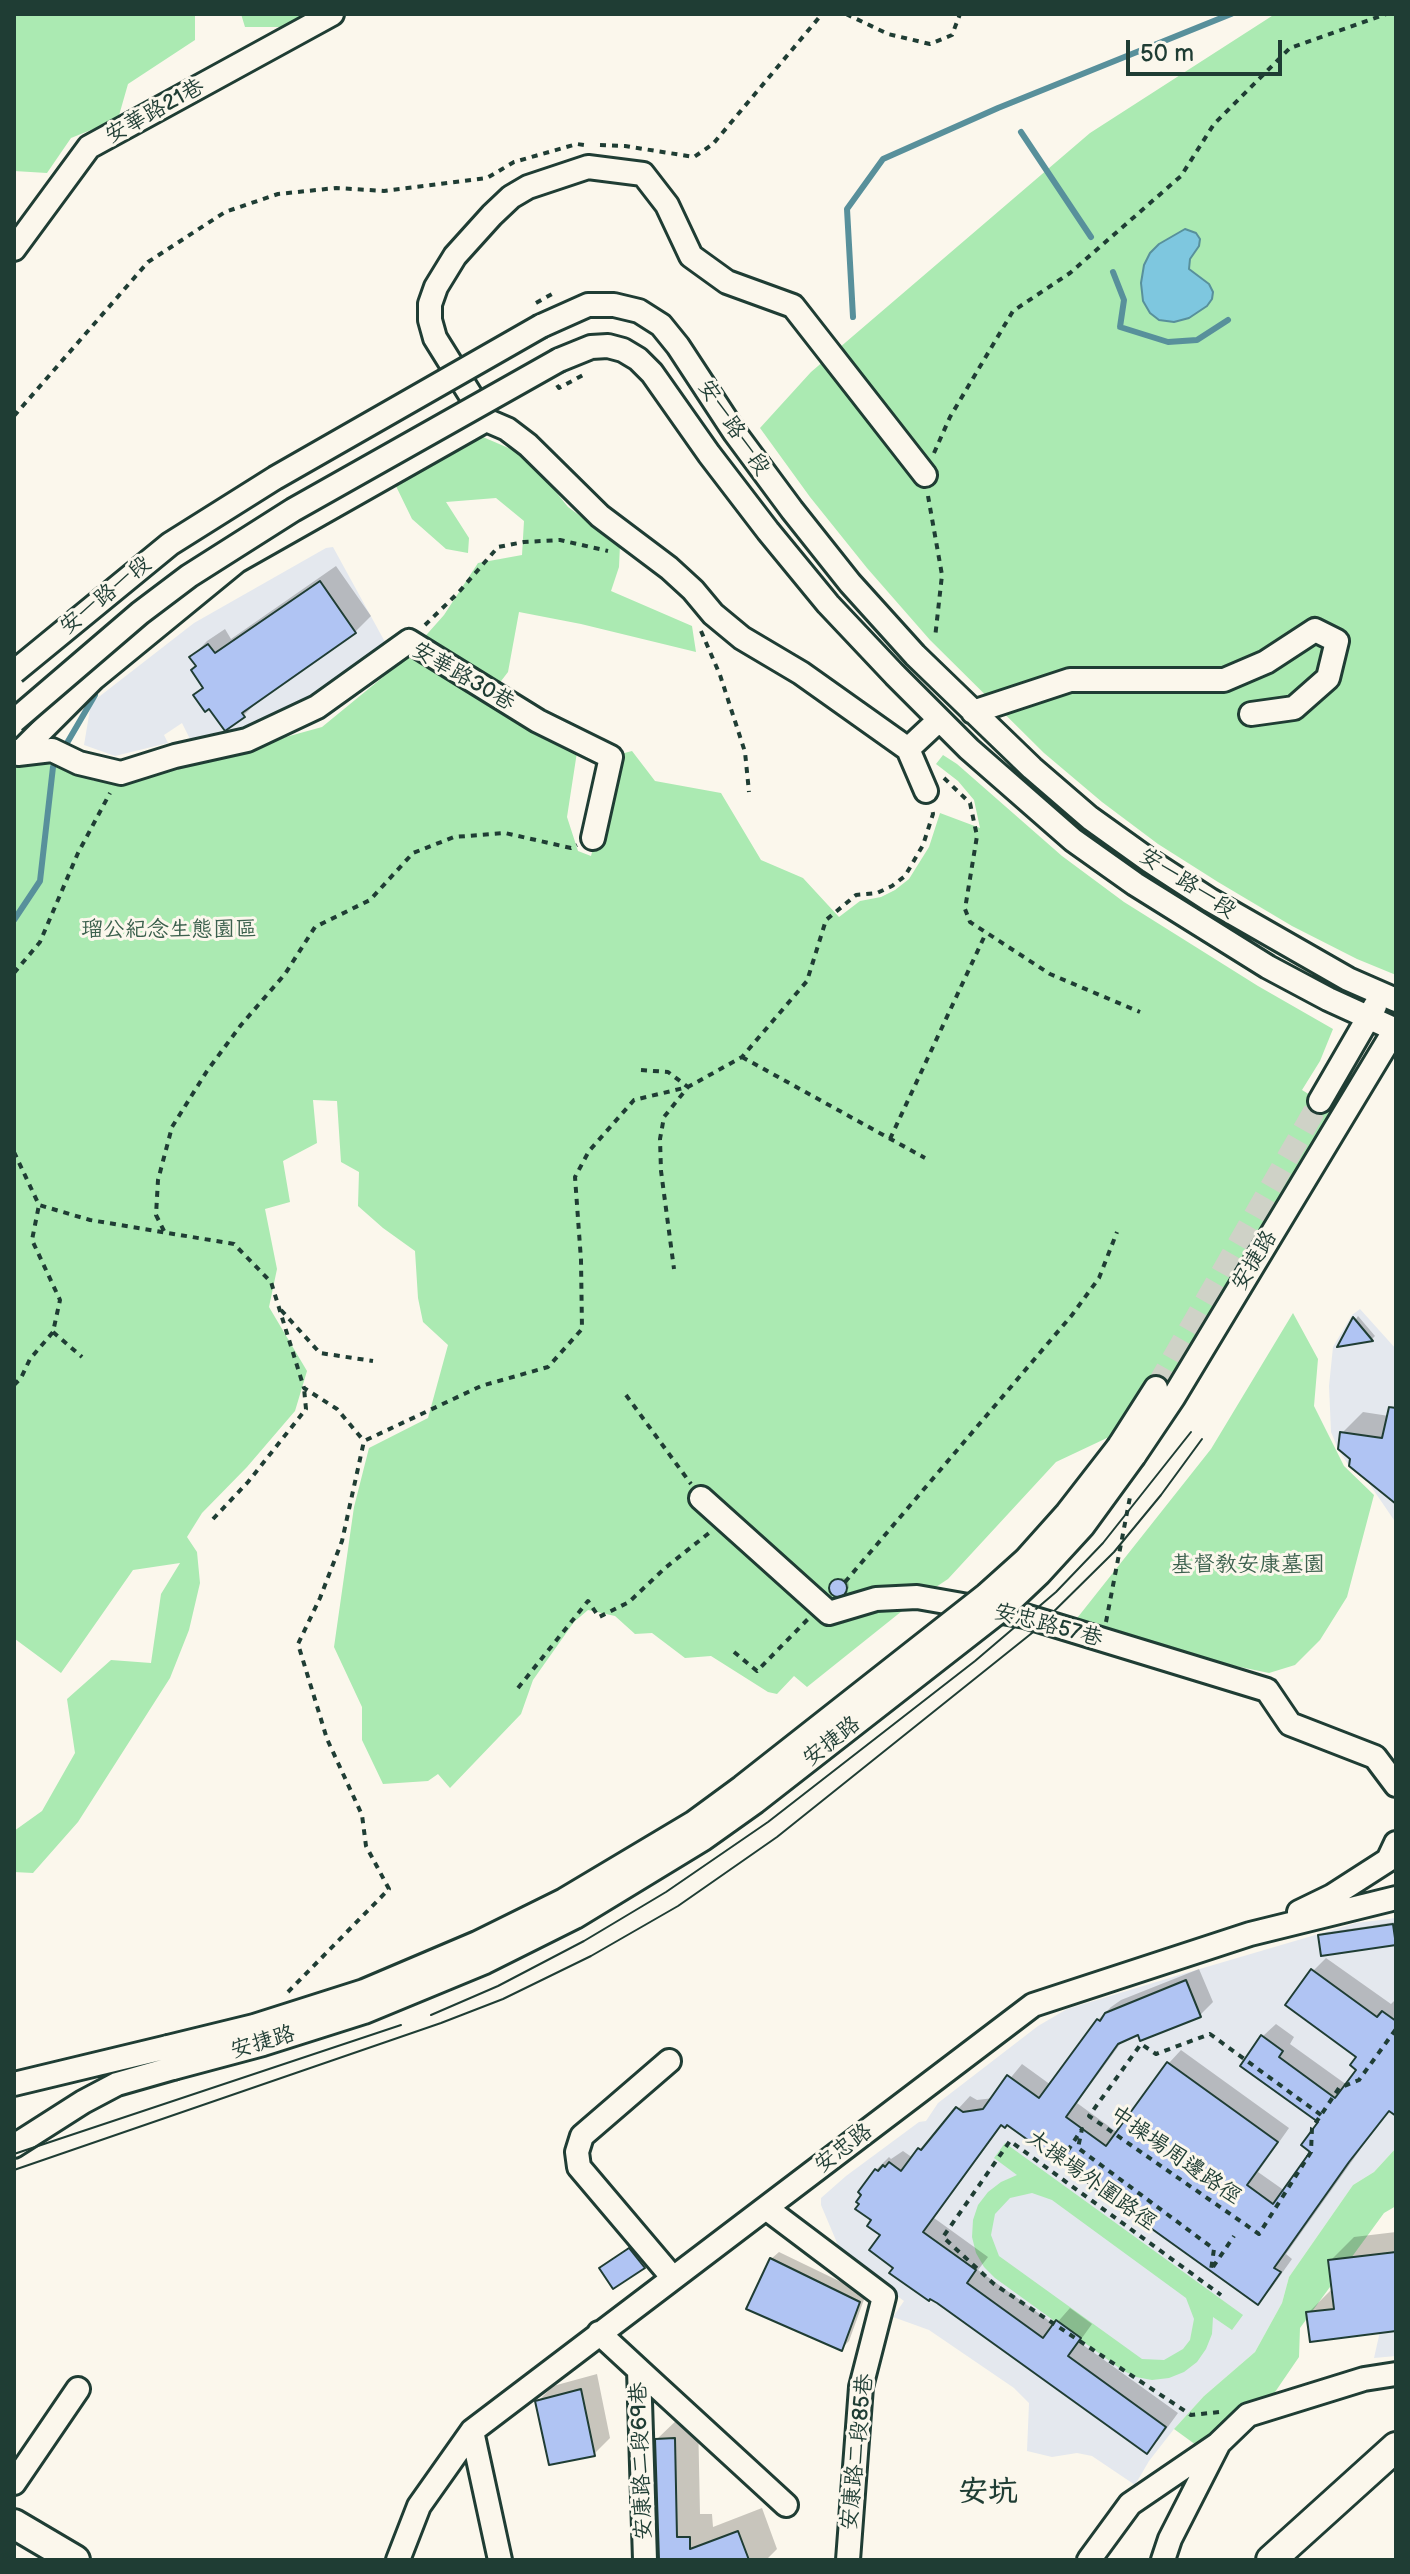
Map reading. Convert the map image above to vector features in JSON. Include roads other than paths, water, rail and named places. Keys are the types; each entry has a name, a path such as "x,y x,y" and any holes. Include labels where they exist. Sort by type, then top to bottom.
{"main road":[{"path":"1271,2560 1396,2447"},
{"path":"14,2524 75,2560"}],"street":[{"name":"安華路21巷","path":"14,249 89,147 332,14"},
{"path":"925,475 793,306 727,282 691,256 667,205 643,174 588,167 528,187 511,197 455,256 436,287 430,304 435,338 486,420 507,429 528,445 600,516 669,568 713,614 742,638 801,673 908,749 934,784"},
{"name":"安一路一段","path":"14,672 170,544 275,478 541,326 588,305 614,305 639,311 661,325 735,433 831,559 915,655 981,720 1090,818 1150,861 1282,943 1389,997"},
{"name":"安一路一段","path":"14,721 140,613 189,576 293,510 559,360 591,347 608,346 638,359 652,373 709,454 828,604 969,749 1073,840 1135,884 1268,967 1396,1029"},
{"path":"16,752 93,679 237,561 486,420"},
{"path":"969,749 981,720 1070,680 1224,680 1266,662 1315,630 1337,641 1328,678 1294,708 1251,714"},
{"name":"安華路30巷","path":"16,752 52,750 79,763 121,773 175,756 247,740 317,707 409,641 538,721 611,757 593,838"},
{"path":"908,749 939,720"},
{"path":"1320,1101 1368,1017 1389,997"},
{"name":"安捷路","path":"1126,1451 1173,1398 1396,1029"},
{"name":"安捷路","path":"14,2084 98,2066 263,2044 364,2012 485,1962 575,1917 703,1839 1001,1610 1039,1574 1083,1526 1126,1451 1156,1388"},
{"name":"安忠路57巷","path":"701,1498 829,1613 876,1599 917,1597 1025,1616 1267,1690 1290,1724 1375,1757 1396,1785"},
{"path":"1250,1934 1332,1896 1388,1860 1396,1843"},
{"name":"安忠路","path":"398,2560 419,2506 472,2431 1033,2005 1250,1934 1396,1898"},
{"name":"安捷路","path":"14,2146 83,2102 170,2058"},
{"path":"669,2061 582,2136 577,2152 579,2167 673,2278"},
{"name":"安康路二段85巷","path":"766,2208 884,2297 861,2387 848,2560"},
{"name":"安康路二段69巷","path":"599,2333 639,2370 645,2560"},
{"path":"639,2370 786,2505"},
{"path":"1089,2560 1130,2504 1219,2443 1248,2415 1364,2379 1396,2374"},
{"path":"14,2483 78,2389"},
{"path":"472,2431 500,2560"},
{"path":"1163,2560 1170,2539 1219,2443"}],"water":[{"path":"1185,229 1196,233 1200,239 1190,259 1189,269 1209,284 1212,299 1189,318 1174,322 1159,320 1143,301 1141,283 1144,265 1159,244"}],"waterway":[{"path":"853,317 847,209 883,159 998,108 1231,14"},
{"path":"1021,132 1091,237"},
{"path":"1113,272 1124,300 1120,327 1168,342 1197,340 1228,320"},
{"path":"14,920 40,881 53,767 95,695"}],"tunnel":[{"path":"1156,1388 1320,1101"}],"tram line":[{"path":"431,2015 498,1986 584,1941 666,1892 768,1822 975,1661 1056,1592 1103,1543 1191,1432"},
{"path":"14,2170 503,1999 591,1956 678,1906 777,1837 1032,1633 1114,1552 1202,1439"},
{"path":"14,2154 401,2025"}],"district":[{"name":"安坑","path":"988,2493"}],"park label":[{"name":"瑠公紀念生態園區","path":"169,930"},
{"name":"基督教安康墓園","path":"1248,1565"}]}
